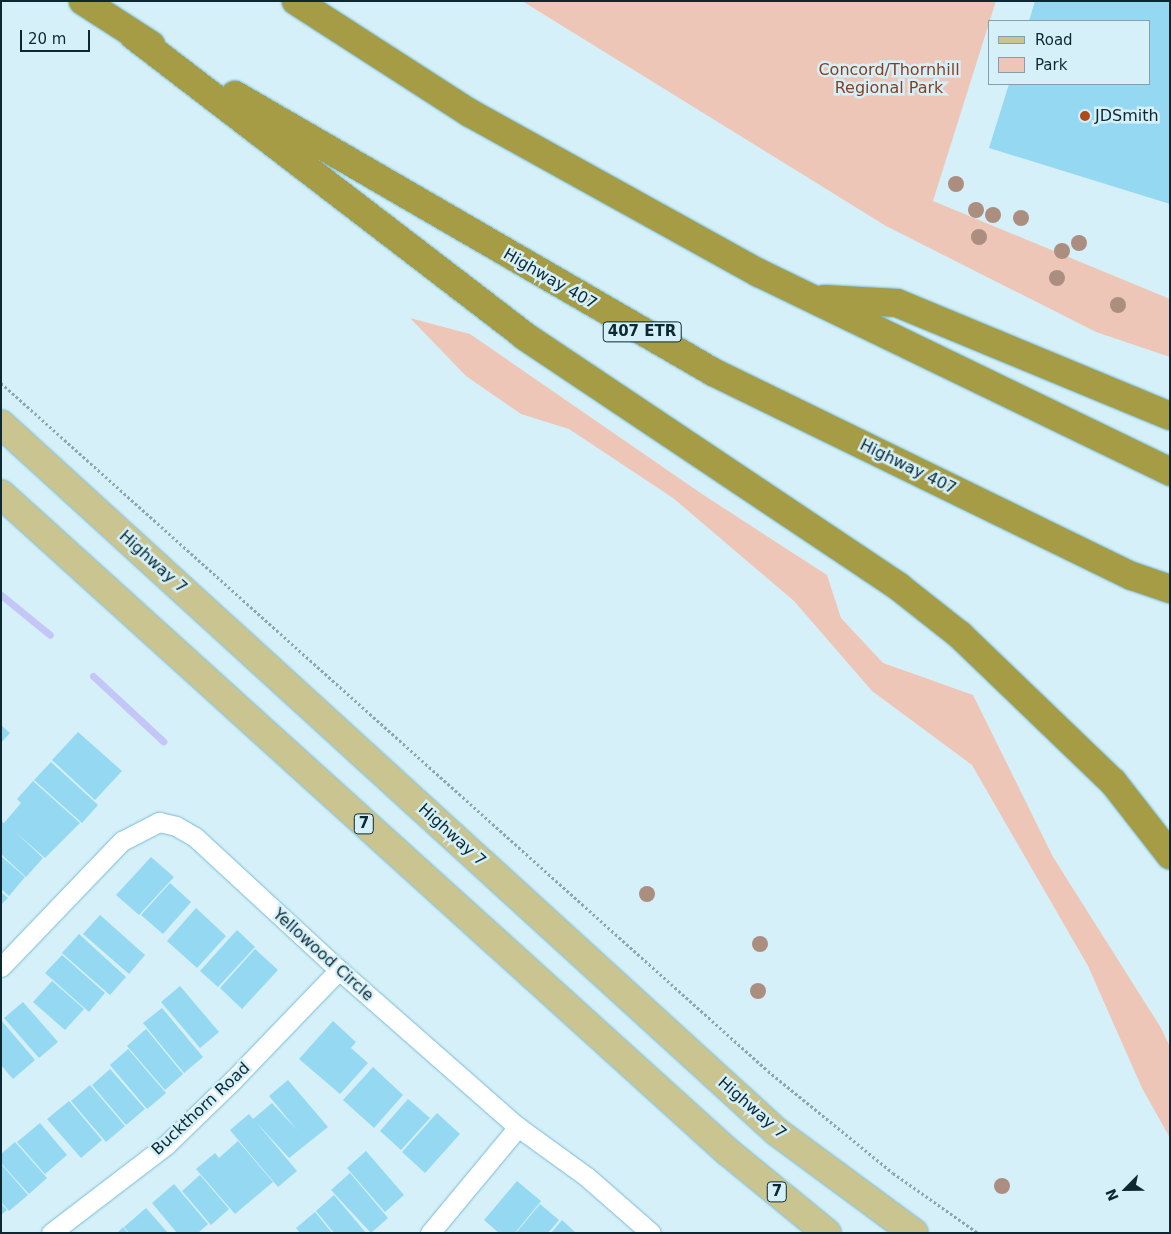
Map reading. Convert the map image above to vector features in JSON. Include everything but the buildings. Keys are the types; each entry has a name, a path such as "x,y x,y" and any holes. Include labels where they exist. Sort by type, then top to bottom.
{"highway":[{"name":"Highway 407","path":"83,1 134,36 508,256 713,372 1132,576 1170,590"},
{"path":"296,1 470,113 759,273 1170,472"},
{"path":"134,36 523,335 899,587 960,635 1113,782 1170,855"},
{"path":"812,298 897,303 1170,416"}],"main road":[{"name":"Highway 7","path":"1,424 777,1132 914,1233"},
{"name":"7","path":"1,494 720,1146 827,1233"}],"street":[{"name":"Yellowood Circle","path":"1,967 122,841 159,822 195,837 339,970 518,1127 587,1177 651,1233"},
{"name":"Buckthorn Road","path":"51,1233 166,1145 233,1080 339,970"},
{"path":"430,1233 518,1127"}],"path":[{"path":"1,383 768,1071 893,1173 978,1233"}],"green space":[{"name":"Concord/Thornhill Regional Park","path":"522,1 996,1 990,20 988,20 988,26 933,201 1170,299 1170,357 1096,332 886,226"},
{"path":"410,318 470,334 702,494 827,575 841,618 883,663 973,695 1053,857 1161,1028 1170,1047 1170,1138 1142,1088 1088,966 972,765 872,691 794,601 673,498 569,429 521,414 466,376"}],"waterway":[{"path":"1,595 50,635"},
{"path":"93,676 163,741"}],"place":[{"name":"JDSmith","path":"1085,116"}]}
